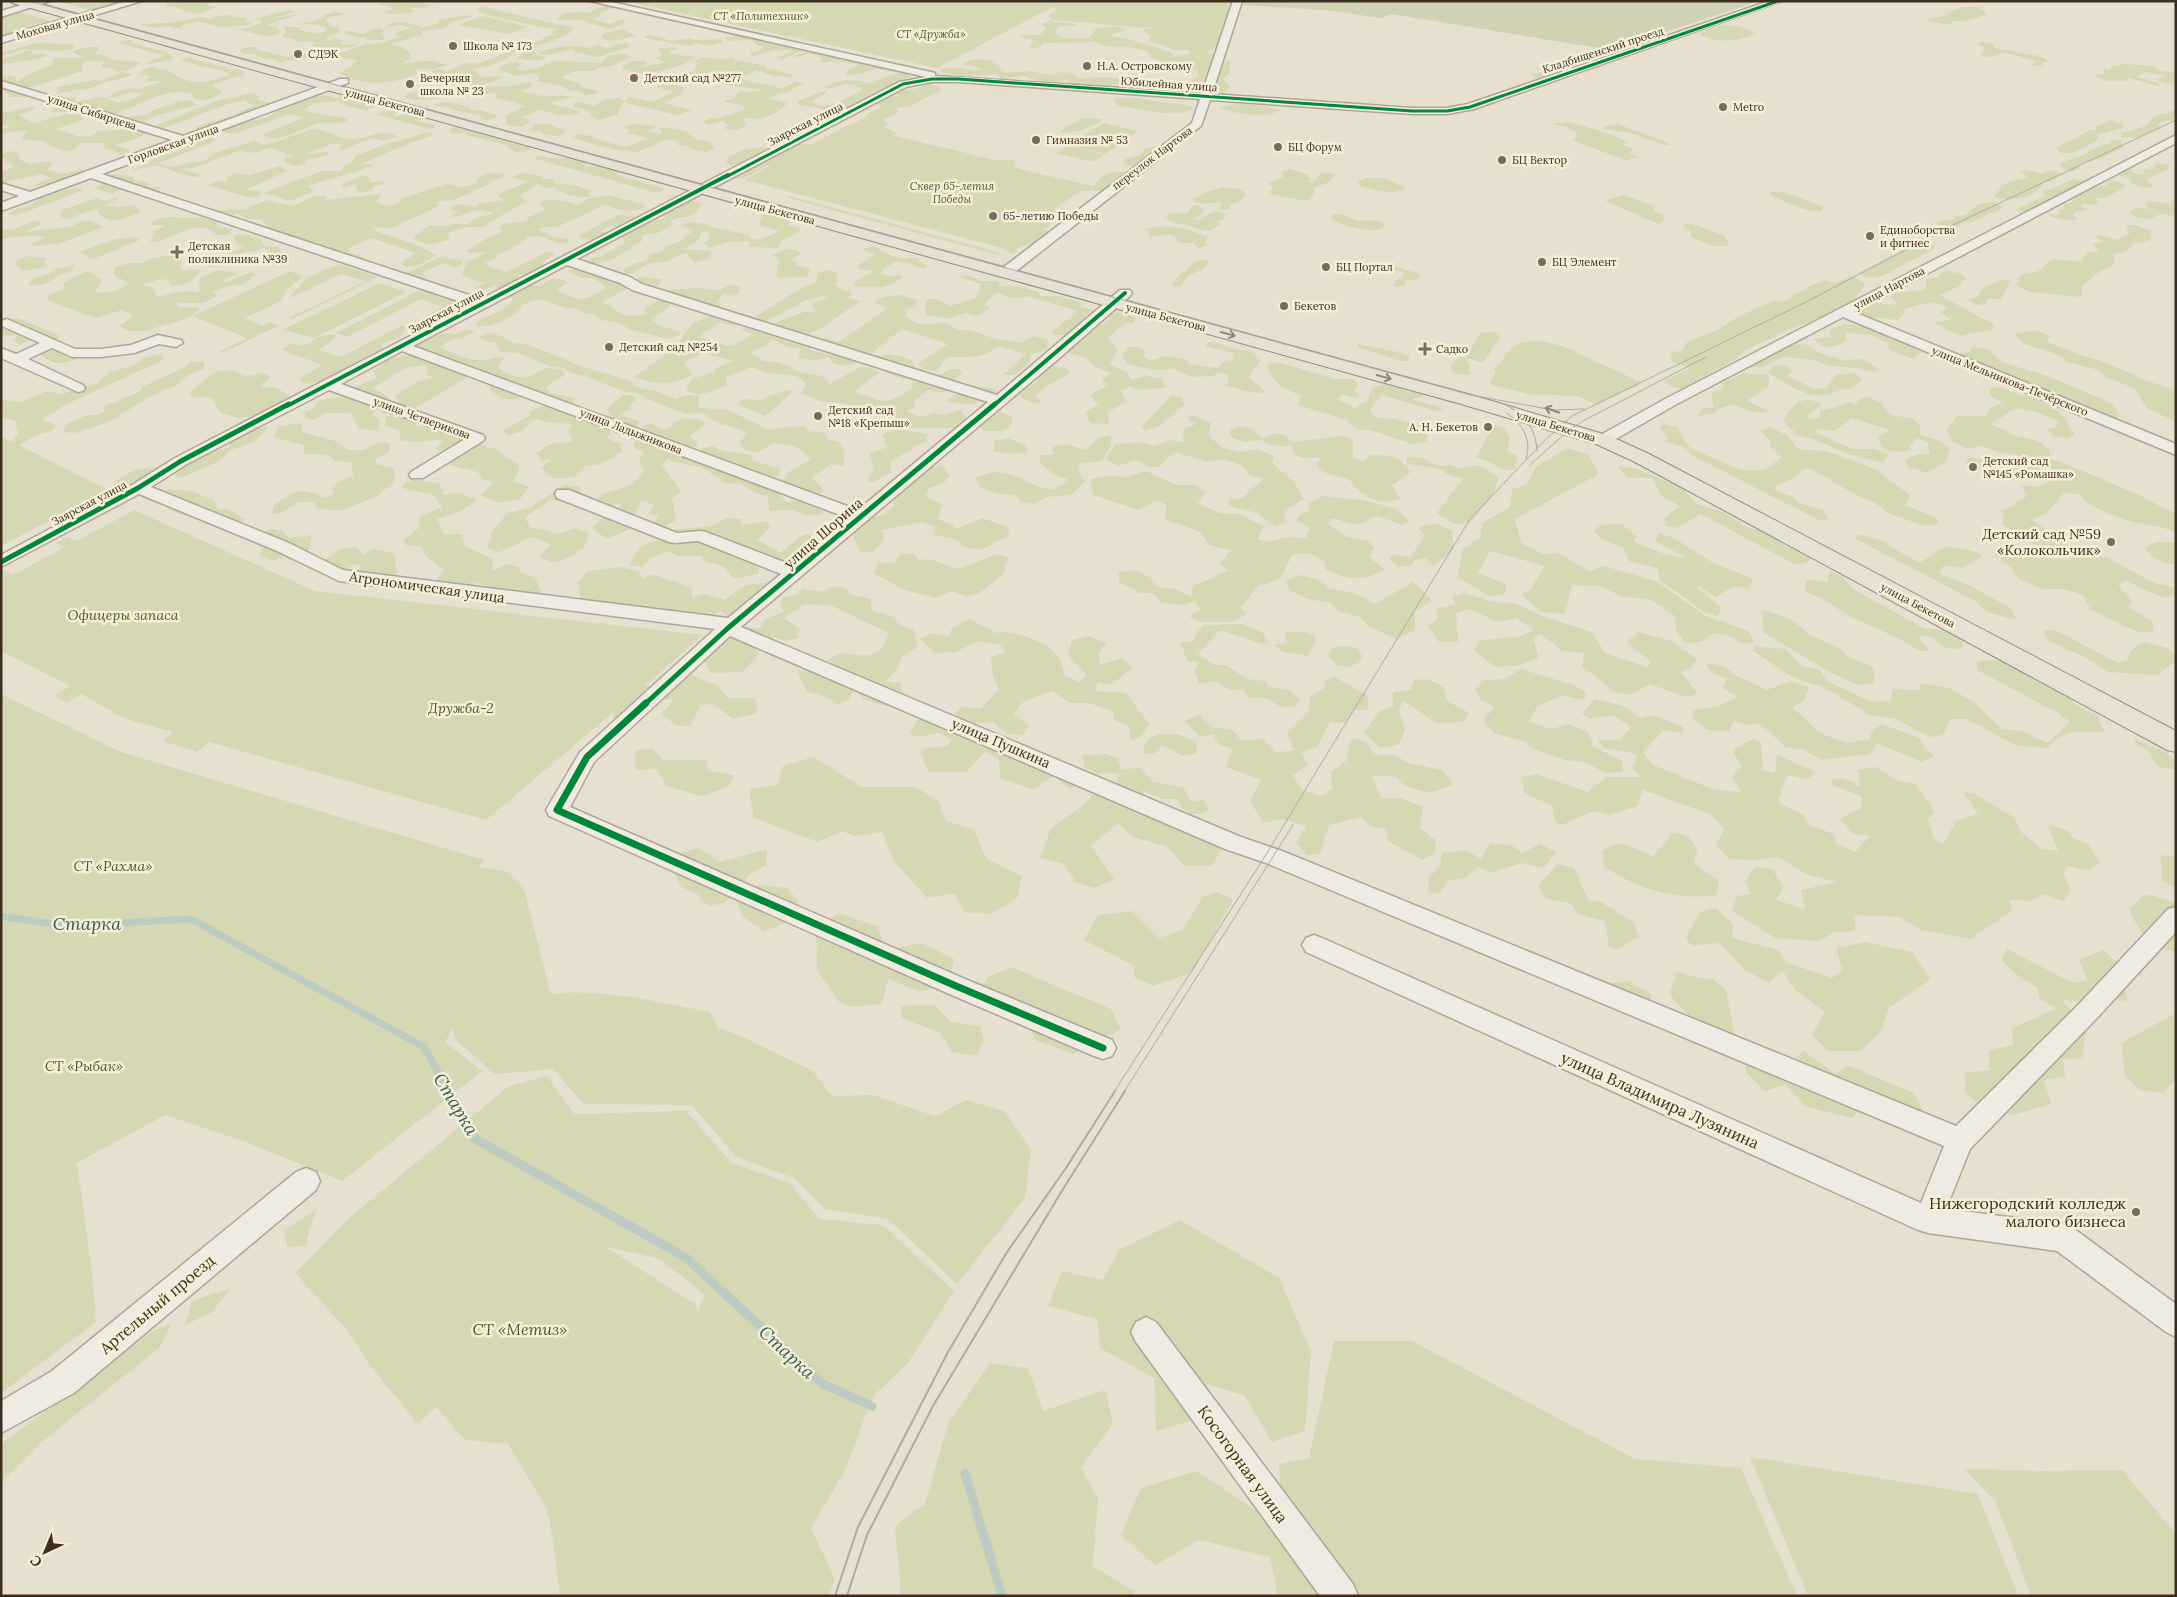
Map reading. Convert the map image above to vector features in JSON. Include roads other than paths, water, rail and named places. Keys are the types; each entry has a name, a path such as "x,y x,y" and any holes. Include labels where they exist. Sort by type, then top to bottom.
{"main road":[{"name":"улица Бекетова","path":"35,2 93,14 336,84"},
{"name":"улица Бекетова","path":"35,2 78,18 336,84 708,185 1120,298 1533,418 1609,436 1652,451 2176,726"},
{"name":"улица Бекетова","path":"1609,436 1642,458 2176,743"}],"street":[{"name":"Моховая улица","path":"1,40 138,1"},
{"name":"Юбилейная улица","path":"594,1 945,79"},
{"name":"переулок Нартова","path":"1011,268 1197,124 1238,1"},
{"name":"Кладбищенский проезд","path":"1433,112 1470,106 1778,1"},
{"name":"Моховая улица","path":"1,14 35,2"},
{"name":"Юбилейная улица","path":"903,84 920,80 945,79 1433,112"},
{"name":"улица Сибирцева","path":"1,84 183,140"},
{"name":"Горловская улица","path":"1,207 336,84"},
{"name":"Заярская улица","path":"1,562 138,488 182,461 903,84"},
{"name":"улица Нартова","path":"1609,436 2176,138"},
{"path":"90,174 482,304"},
{"path":"1,186 30,196"},
{"path":"566,260 625,280 637,287 1000,401"},
{"name":"улица Шорина","path":"1103,1048 956,986 557,810 588,757 730,627 1120,298"},
{"name":"улица Мельникова-Печёрского","path":"1844,312 2176,450"},
{"path":"7,323 52,342 72,353 101,354 134,349 158,339 176,343"},
{"path":"16,359 52,342"},
{"name":"улица Ладыжникова","path":"401,346 861,517"},
{"path":"1,352 78,388"},
{"name":"улица Четверикова","path":"328,384 477,438 417,475"},
{"name":"Агрономическая улица","path":"138,488 283,547 339,575 730,627"},
{"path":"563,494 675,538 700,536 796,573"},
{"name":"улица Пушкина","path":"730,627 1233,843 1274,857 1960,1140"},
{"path":"1928,1220 1960,1140 2088,1010 2176,916"},
{"name":"улица Владимира Лузянина","path":"1314,945 1928,1220 2062,1238 2176,1322"},
{"name":"Артельный проезд","path":"1,1418 62,1382 306,1181"},
{"name":"Косогорная улица","path":"1146,1332 1341,1596"}],"waterway":[{"name":"Старка","path":"1,916 65,926 191,919 424,1047 449,1092"},
{"name":"Старка","path":"448,1091 474,1138 685,1257 823,1384 872,1406"},
{"name":"Старка","path":"965,1473 1002,1596"}],"tram line":[{"path":"29,1 1471,395 1553,410 1583,409"},
{"path":"1537,449 1572,416 1806,302 1953,225 2176,120"},
{"path":"1530,465 1569,430 1583,421 1706,357"},
{"path":"1504,404 1517,412 1528,423 1534,435 1537,449"},
{"path":"1507,413 1518,422 1525,433 1528,445 1526,459"},
{"path":"1114,1092 1262,861 1470,519 1537,449"},
{"path":"1124,1092 1293,825"},
{"path":"835,1596 858,1527 948,1352 1007,1252 1066,1168 1115,1091"},
{"path":"847,1596 867,1535 933,1406 1063,1189 1125,1091"}],"place":[{"name":"Школа № 173","path":"453,46"},
{"name":"СДЭК","path":"298,54"},
{"name":"Н.А. Островскому","path":"1087,66"},
{"name":"Детский сад №277","path":"634,78"},
{"name":"Вечерняя школа № 23","path":"410,84"},
{"name":"Metro","path":"1723,107"},
{"name":"Гимназия № 53","path":"1036,140"},
{"name":"БЦ Форум","path":"1278,147"},
{"name":"БЦ Вектор","path":"1502,160"},
{"name":"65-летию Победы","path":"993,216"},
{"name":"Единоборства и фитнес","path":"1870,236"},
{"name":"Детская поликлиника №39","path":"177,252"},
{"name":"БЦ Элемент","path":"1542,262"},
{"name":"БЦ Портал","path":"1326,267"},
{"name":"Бекетов","path":"1284,306"},
{"name":"Детский сад №254","path":"609,347"},
{"name":"Садко","path":"1425,349"},
{"name":"Детский сад №18 «Крепыш»","path":"818,416"},
{"name":"А. Н. Бекетов","path":"1488,427"},
{"name":"Детский сад №145 «Ромашка»","path":"1973,467"},
{"name":"Детский сад №59 «Колокольчик»","path":"2111,542"},
{"name":"Нижегородский колледж малого бизнеса","path":"2136,1212"}],"park label":[{"name":"СТ «Политехник»","path":"761,16"},
{"name":"СТ «Дружба»","path":"931,34"},
{"name":"Сквер 65-летия Победы","path":"952,192"},
{"name":"Офицеры запаса","path":"123,615"},
{"name":"Дружба-2","path":"461,708"},
{"name":"СТ «Рахма»","path":"113,866"},
{"name":"СТ «Рыбак»","path":"84,1066"},
{"name":"СТ «Метиз»","path":"520,1329"}]}
